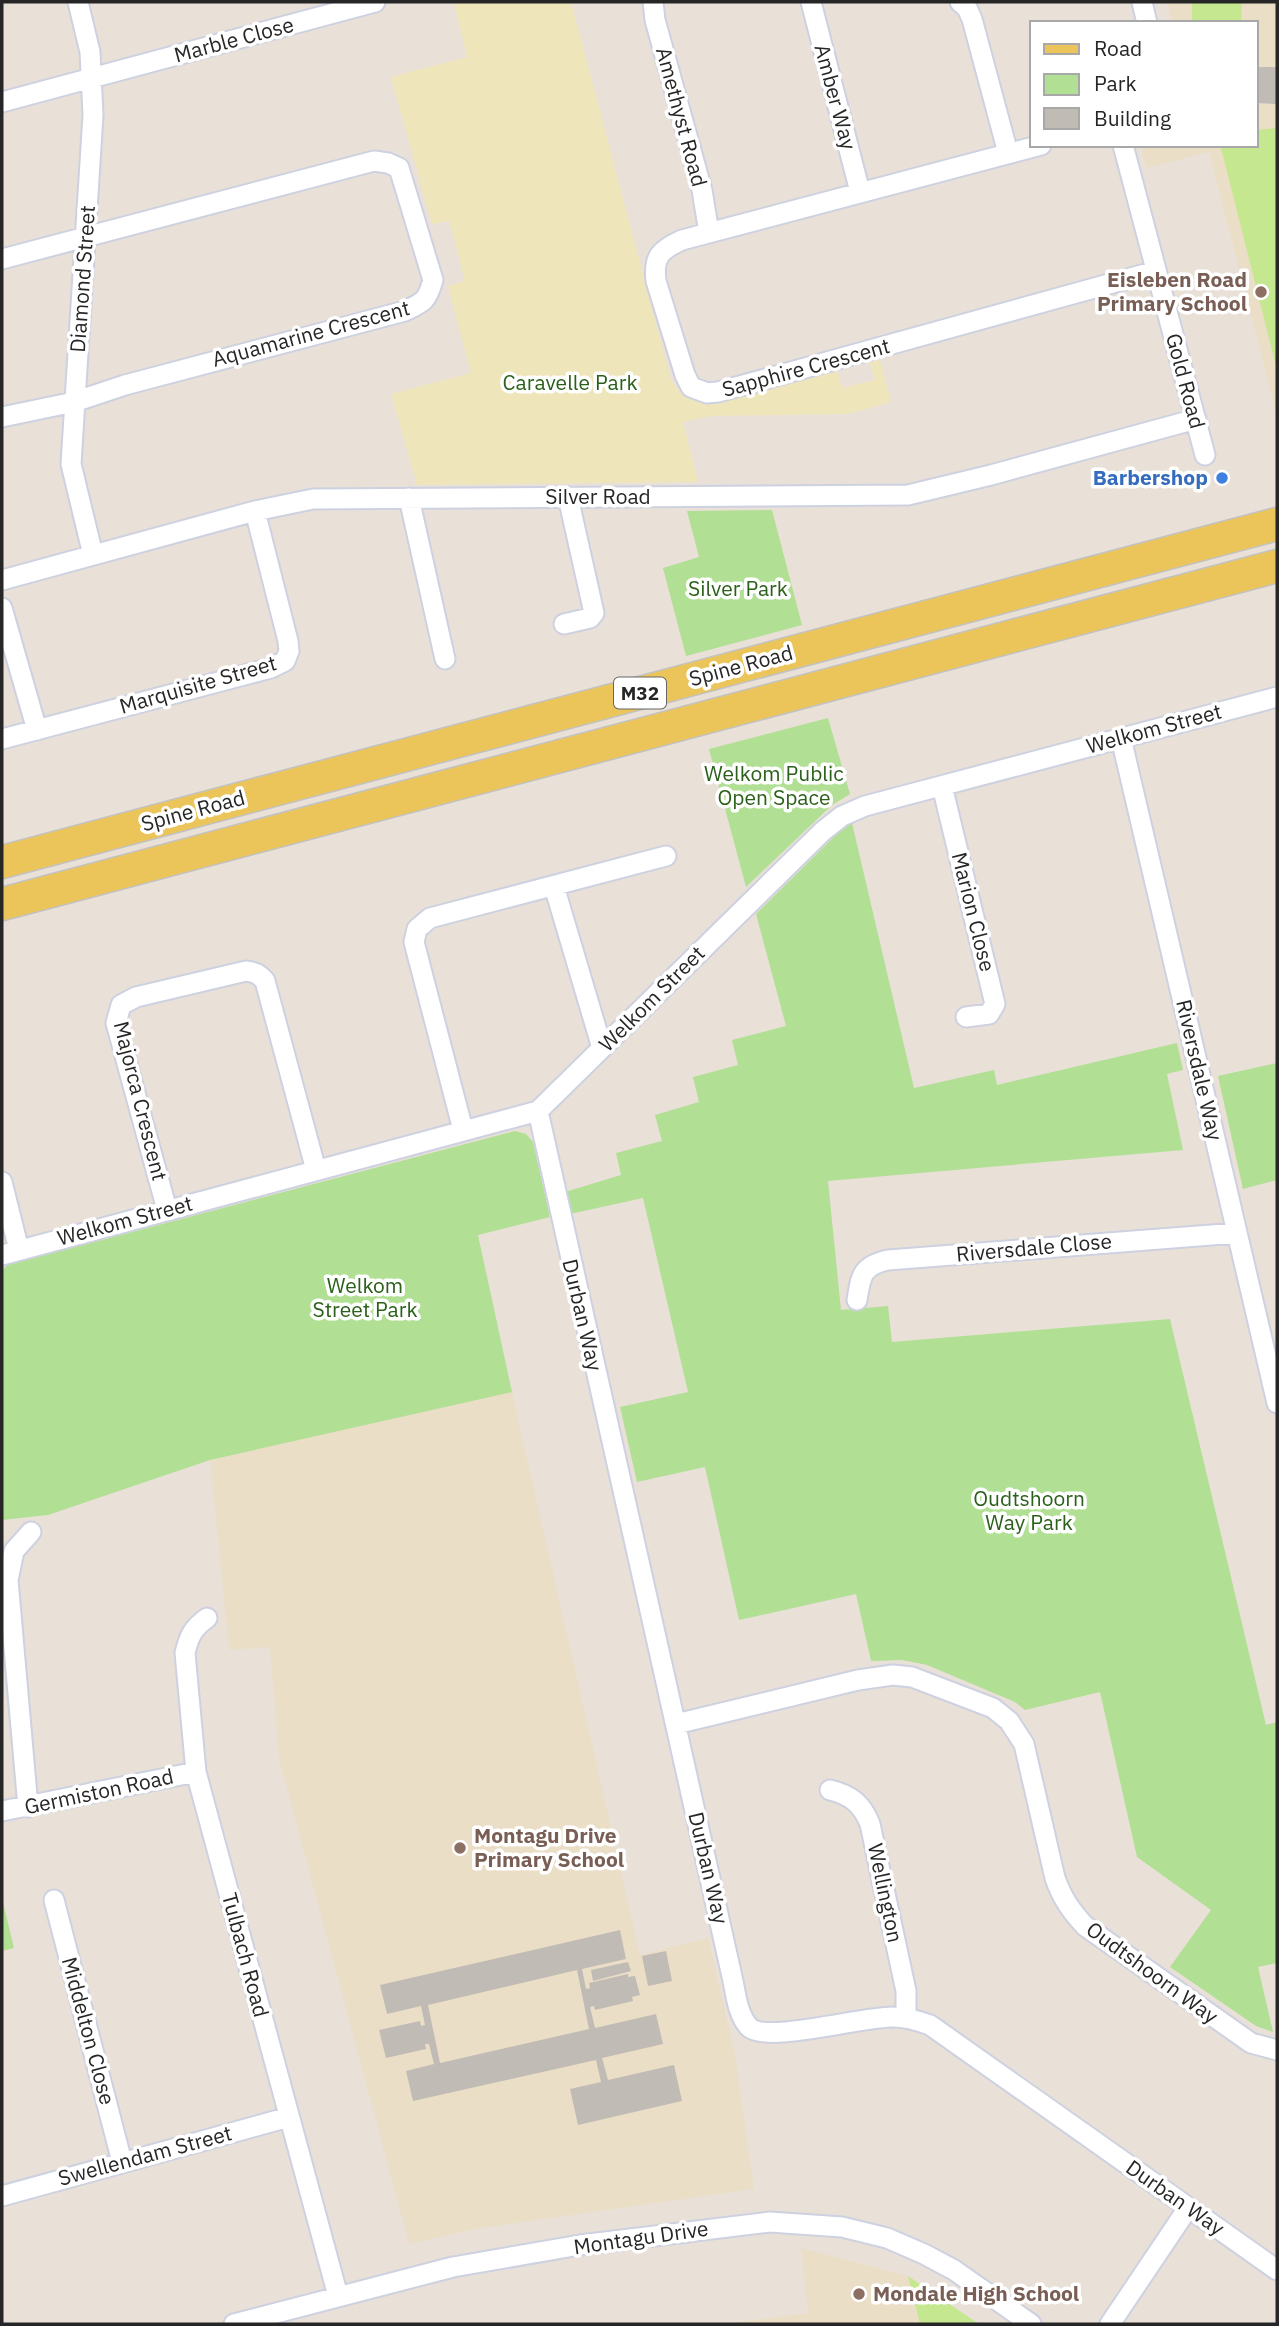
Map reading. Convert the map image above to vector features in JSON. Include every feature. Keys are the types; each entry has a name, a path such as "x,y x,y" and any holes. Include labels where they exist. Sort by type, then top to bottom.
{"main road":[{"name":"Spine Road","path":"2,862 1277,524"},
{"name":"Spine Road","path":"2,904 1277,566"}],"street":[{"name":"Diamond Street","path":"78,2 93,77 71,464 93,555"},
{"name":"Marble Close","path":"2,102 375,2"},
{"name":"Amethyst Road","path":"653,2 655,20 702,190 709,233"},
{"name":"Amber Way","path":"811,2 860,192"},
{"path":"960,2 967,8 972,19 1008,153"},
{"path":"1142,2 1147,21"},
{"name":"Sapphire Crescent","path":"1033,147 682,240 666,247 658,256 654,268 691,387 707,393 718,392 1156,271"},
{"name":"Gold Road","path":"1124,147 1205,455"},
{"name":"Aquamarine Crescent","path":"74,402 125,385 405,311 424,302 433,280 399,168 374,161 86,237"},
{"path":"2,260 86,237"},
{"path":"2,417 74,402"},
{"name":"Silver Road","path":"2,580 255,511 313,499 908,495 1196,419"},
{"path":"564,624 590,618 594,613 568,497"},
{"path":"409,498 445,659"},
{"name":"Marquisite Street","path":"2,739 271,668 285,661 289,651 288,641 255,511"},
{"path":"2,608 37,730"},
{"name":"Welkom Street","path":"10,1252 538,1111 830,824 842,816 865,806 1277,697"},
{"name":"Riversdale Way","path":"1121,738 1277,1403"},
{"name":"Marion Close","path":"942,786 995,1004 989,1014 966,1017"},
{"path":"463,1130 414,942 417,929 430,918 666,856"},
{"path":"554,886 602,1048"},
{"name":"Majorca Crescent","path":"167,1210 116,1023 121,1005 136,997 246,971 257,973 265,981 316,1170"},
{"name":"Durban Way","path":"538,1111 740,2012 748,2026 756,2032 779,2033 883,2017 906,2018 930,2025 1277,2270"},
{"path":"2,1182 10,1252"},
{"name":"Riversdale Close","path":"858,1300 864,1272 870,1265 888,1260 1237,1233"},
{"path":"28,1807 8,1580 15,1551 31,1532"},
{"name":"Tulbach Road","path":"207,1618 194,1627 188,1637 186,1653 196,1772 338,2296"},
{"name":"Oudtshoorn Way","path":"676,1724 858,1680 893,1675 912,1677 993,1709 1009,1721 1024,1744 1055,1878 1061,1897 1071,1912 1085,1926 1251,2043 1277,2050"},
{"name":"Germiston Road","path":"2,1811 196,1772"},
{"name":"Wellington","path":"830,1790 853,1799 864,1810 870,1824 906,1991 906,2018"},
{"name":"Middelton Close","path":"54,1900 122,2162"},
{"name":"Swellendam Street","path":"2,2196 289,2118"},
{"path":"1111,2324 1188,2208"},
{"name":"Montagu Drive","path":"234,2324 453,2267 580,2245 770,2222 842,2227 887,2238 954,2270 1031,2324"}],"shaded area":[{"name":"Eisleben Road Primary School","path":"1166,2 1277,2 1277,416 1209,152 1146,168 1142,153 1144,147 1258,147 1258,21 1171,21"},
{"name":"Montagu Drive Primary School","path":"512,1392 640,1955 708,1938 735,2054 754,2189 475,2229 409,2244 279,1759 270,1647 229,1650 210,1460"},
{"name":"Mondale High School","path":"801,2248 908,2276 920,2324 725,2324 808,2313"}],"green space":[{"path":"1192,2 1242,2 1241,21 1192,21"},
{"path":"1277,128 1277,370 1221,148 1258,147 1258,130"},
{"name":"Silver Park","path":"772,510 802,625 686,656 663,568 699,557 687,511"},
{"name":"Welkom Public Open Space","path":"828,718 850,794 832,805 746,887 709,749"},
{"name":"Oudtshoorn Way Park","path":"852,823 914,1088 994,1070 997,1085 1177,1043 1183,1070 1167,1074 1183,1150 828,1181 841,1310 888,1306 892,1342 1170,1319 1266,1725 1277,1722 1277,1963 1258,1967 1273,2032 1256,2026 1170,1967 1211,1910 1137,1857 1100,1692 1025,1710 1015,1702 927,1665 902,1660 871,1661 856,1594 739,1620 705,1467 637,1482 620,1407 688,1392 643,1198 570,1214 565,1192 621,1175 616,1153 662,1141 655,1115 699,1102 693,1077 738,1065 732,1040 786,1026 756,914 847,824"},
{"path":"1277,1063 1277,1180 1243,1189 1218,1076"},
{"name":"Welkom Street Park","path":"515,1131 526,1134 533,1142 550,1217 478,1235 512,1392 210,1460 48,1515 2,1520 2,1271 7,1265"},
{"path":"2,1898 14,1948 2,1951"},
{"path":"908,2276 979,2324 920,2324"}],"sand":[{"name":"Caravelle Park","path":"454,2 571,2 671,380 680,390 696,400 716,404 837,371 842,388 875,380 870,362 880,360 891,402 847,414 710,416 683,422 698,482 417,485 391,394 471,373 448,286 465,281 449,221 432,224 391,77 467,57"}],"building":[{"path":"1258,67 1277,67 1277,104 1258,103"},
{"path":"620,1930 626,1959 582,1969 586,1989 590,1988 589,1983 628,1974 628,1977 635,1976 640,1995 632,1997 633,2001 595,2010 594,2006 590,2007 595,2028 656,2014 663,2044 602,2058 608,2080 674,2065 682,2101 578,2125 570,2089 601,2082 596,2060 413,2101 406,2071 434,2064 429,2044 425,2044 426,2049 386,2058 379,2030 420,2021 421,2026 425,2025 421,2006 387,2014 380,1985","holes":["577,1970 589,2029 440,2063 428,2005"]},
{"path":"666,1951 672,1981 648,1986 642,1956"},
{"path":"628,1962 631,1971 593,1981 591,1970"}],"place":[{"name":"Eisleben Road Primary School","path":"1261,292"},
{"name":"Barbershop","path":"1222,478"},
{"name":"Montagu Drive Primary School","path":"460,1848"},
{"name":"Mondale High School","path":"859,2294"}]}
